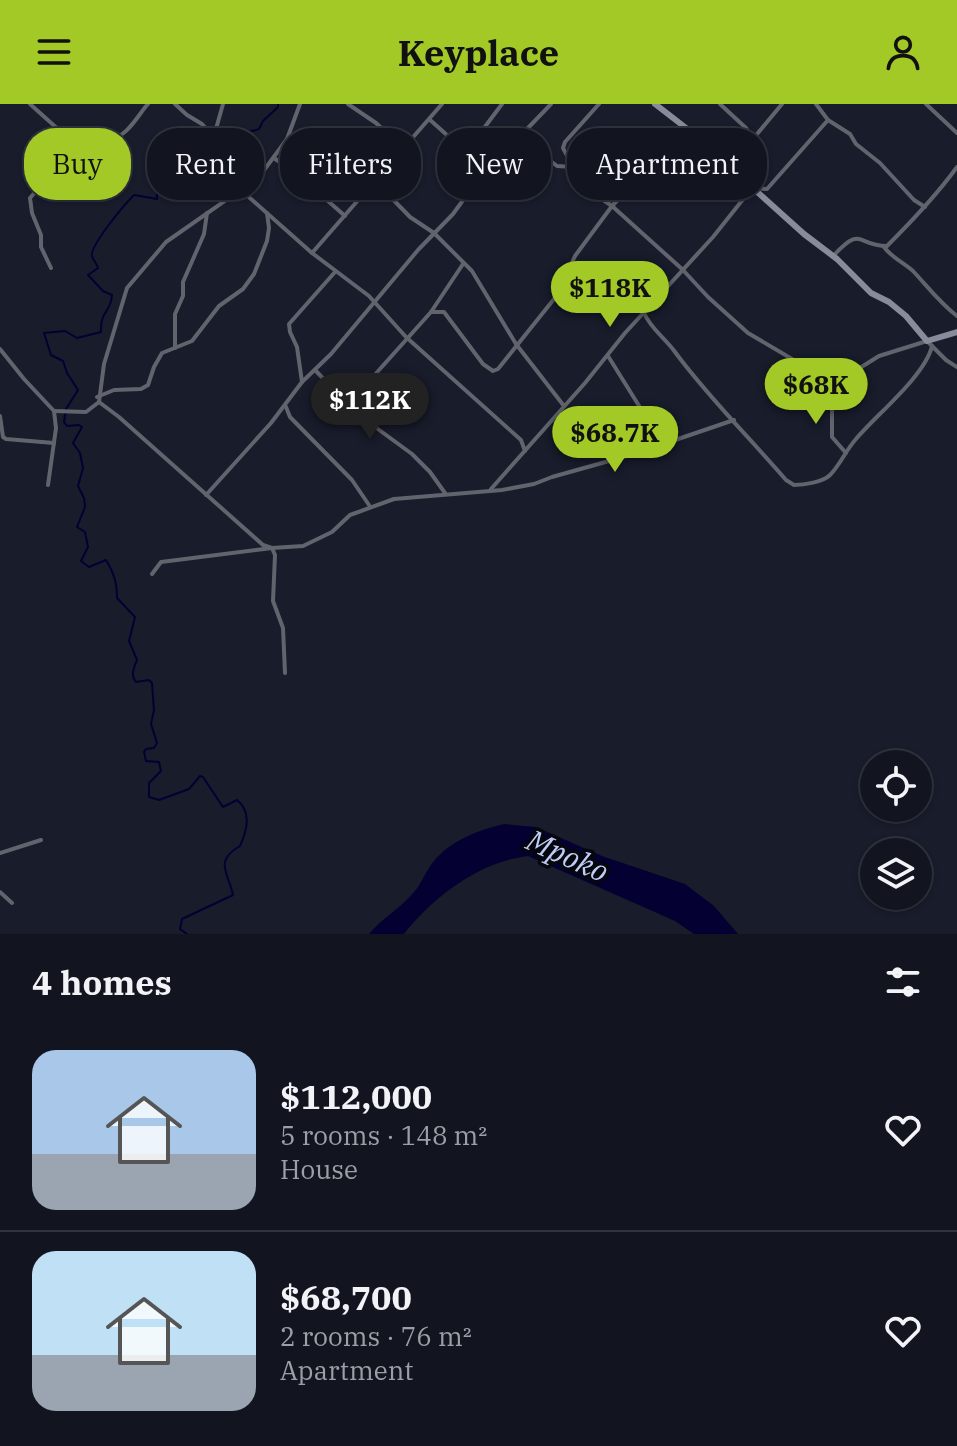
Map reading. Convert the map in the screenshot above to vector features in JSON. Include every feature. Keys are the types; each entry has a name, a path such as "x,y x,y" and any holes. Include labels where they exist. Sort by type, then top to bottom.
{"street":[{"path":"30,104 57,128"},
{"path":"128,128 148,104"},
{"path":"175,104 205,128"},
{"path":"217,128 223,104"},
{"path":"264,171 287,139 300,104"},
{"path":"348,104 381,128"},
{"path":"421,128 442,104"},
{"path":"484,128 502,104"},
{"path":"526,128 551,104"},
{"path":"578,128 599,104"},
{"path":"655,104 686,128"},
{"path":"720,104 746,128"},
{"path":"762,128 782,104"},
{"path":"816,104 828,120 850,134 856,144 925,207"},
{"path":"926,104 957,133"},
{"path":"429,119 439,128"},
{"path":"767,189 828,120"},
{"path":"274,158 345,216"},
{"path":"884,247 925,207 957,167"},
{"path":"30,200 41,235 41,247 51,268"},
{"path":"98,400 104,364 127,288 166,242 225,200"},
{"path":"252,200 375,303 406,337 521,440 525,451"},
{"path":"312,253 358,200"},
{"path":"393,200 410,217 434,233 472,271 517,346 564,406"},
{"path":"206,495 464,200"},
{"path":"603,200 682,269 748,333 801,364 822,381 832,406 832,437 846,453"},
{"path":"431,312 444,312 488,369 498,369 558,294 575,256 618,200"},
{"path":"489,491 742,200"},
{"path":"766,200 833,256 871,293 906,316 929,344 957,367"},
{"path":"175,348 175,314 183,296 183,282 204,234 207,213"},
{"path":"54,411 86,412 114,390 141,389 148,385 162,353 192,341 219,306 243,289 254,274 267,241 267,213"},
{"path":"833,256 850,239 884,247 914,272 935,298 957,316"},
{"path":"356,413 371,379 431,312 463,264"},
{"path":"302,382 297,347 289,324 335,272"},
{"path":"644,313 649,324 674,350 713,402 734,420 786,480 794,485 831,475 864,430 913,377 930,354 929,344"},
{"path":"822,381 839,381 879,356 929,344 955,331"},
{"path":"0,349 54,411 54,443 48,485"},
{"path":"608,356 641,409 658,445"},
{"path":"316,371 356,413 412,454 445,493"},
{"path":"98,400 263,545 272,548 275,555 273,601 283,628 285,673"},
{"path":"286,407 290,417 352,480 369,506"},
{"path":"0,416 6,439 54,443"},
{"path":"152,574 161,562 303,546 332,532 350,515 369,506 394,499 534,484 734,420"},
{"path":"0,853 41,840"},
{"path":"0,892 12,903"}],"water":[{"name":"Mpoko","path":"504,824 536,827 602,856 685,884 714,906 738,934 694,934 675,921 528,856 492,865 459,883 443,894 404,934 369,934 409,897 431,865 449,847 475,833"}],"waterway":[{"path":"187,934 180,929 182,919 233,895 225,863 227,857 240,846 246,828 245,810 237,800 223,807 200,776 189,789 159,800 149,797 149,783 161,771 159,762 146,761 144,752 154,748 157,743 151,724 154,710 152,683 149,680 136,682 133,677 137,660 129,641 135,617 117,598 109,565 106,560 89,567 81,561 88,547 85,532 77,527 85,507 78,486 83,468 80,453 73,443 82,427 67,426 64,422 66,409 78,390 63,361 51,355 44,333 65,331 77,338 101,332 102,319 112,295 103,291 88,275 98,268 93,251 109,225 134,195 157,199 157,188 166,175 196,177 216,165 232,165 236,156 228,138 259,129 278,104"}]}
